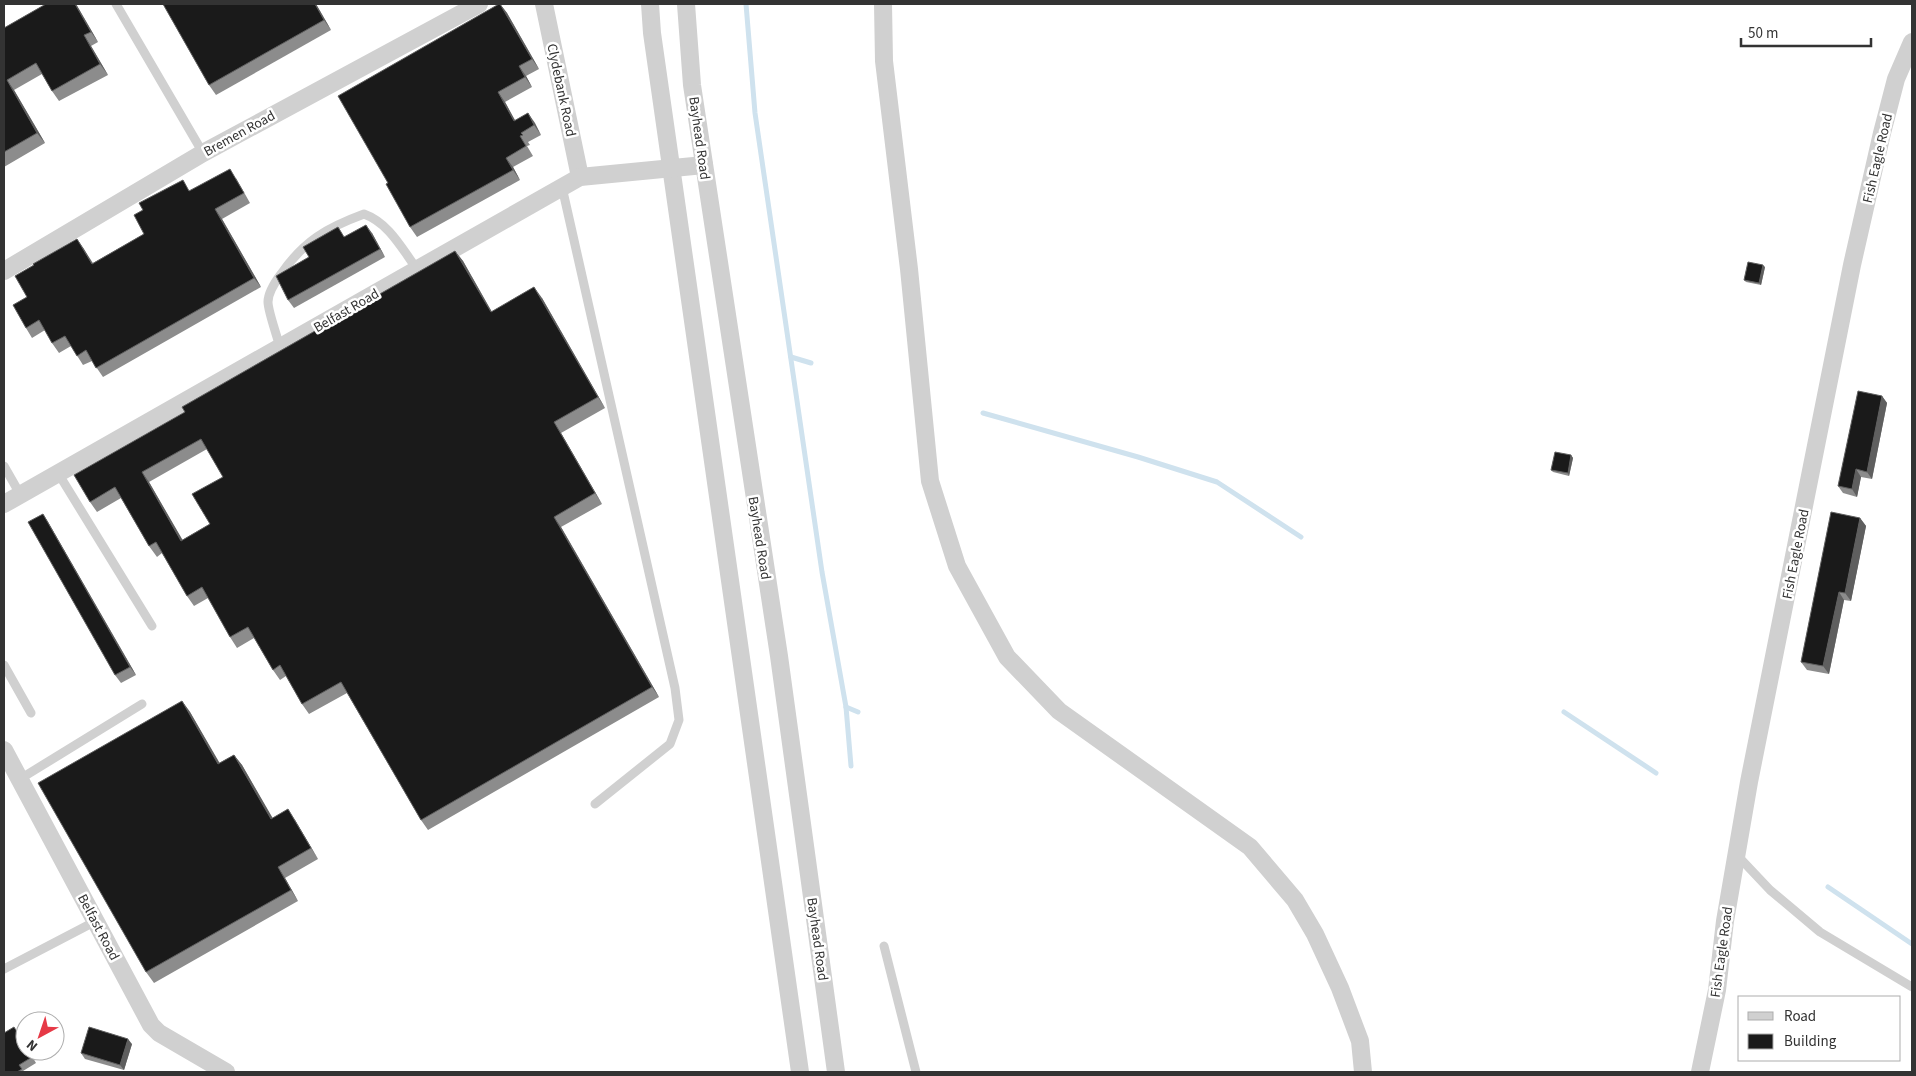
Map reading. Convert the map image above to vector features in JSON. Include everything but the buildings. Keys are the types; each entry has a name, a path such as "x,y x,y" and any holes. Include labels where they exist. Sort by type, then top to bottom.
{"street":[{"name":"Bremen Road","path":"4,271 202,153 479,4"},
{"name":"Clydebank Road","path":"544,4 580,177"},
{"path":"650,4 652,33 800,1072"},
{"name":"Bayhead Road","path":"686,4 692,85 779,656 836,1072"},
{"path":"883,4 884,61 909,269 930,481 957,566 1007,657 1059,711 1250,847 1295,900 1315,934 1340,988 1360,1041 1363,1072"},
{"name":"Fish Eagle Road","path":"1700,1072 1717,990 1725,921 1736,854 1852,265 1896,79 1912,42"},
{"name":"Belfast Road","path":"4,504 580,177 704,165"},
{"name":"Belfast Road","path":"4,750 151,1025 159,1033 226,1072"}],"lane":[{"path":"116,4 202,153"},
{"path":"562,187 675,688 679,720 670,744 595,804"},
{"path":"280,347 268,303 271,290 299,250 343,222 364,214 374,217 384,225 417,269"},
{"path":"4,466 20,494"},
{"path":"58,473 152,626"},
{"path":"4,665 31,713"},
{"path":"20,779 142,704"},
{"path":"1736,854 1770,890 1820,932 1912,987"},
{"path":"4,969 96,921"},
{"path":"884,946 916,1072"}],"waterway":[{"path":"746,4 755,113 822,572 846,707 851,766"},
{"path":"791,357 811,363"},
{"path":"983,413 1138,457 1217,482 1301,537"},
{"path":"846,707 858,712"},
{"path":"1564,712 1656,773"},
{"path":"1828,887 1912,944"}]}
